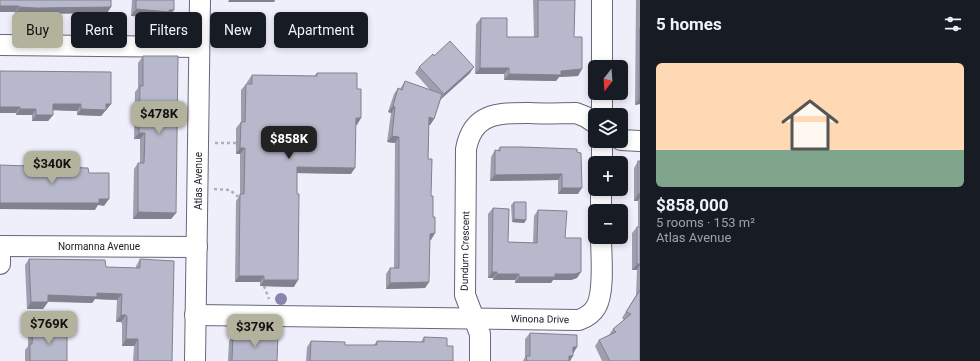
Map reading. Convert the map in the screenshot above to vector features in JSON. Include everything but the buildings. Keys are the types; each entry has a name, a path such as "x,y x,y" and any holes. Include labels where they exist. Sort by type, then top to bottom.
{"street":[{"name":"Atlas Avenue","path":"200,0 200,12"},
{"path":"602,0 602,60"},
{"path":"0,45 135,46"},
{"name":"Atlas Avenue","path":"195,361 199,48"},
{"name":"Dundurn Crescent","path":"474,319 465,295 466,149 470,135 480,122 499,113 576,114 588,118"},
{"path":"628,140 640,141"},
{"name":"Winona Drive","path":"474,319 579,320 587,317 597,306 600,298 601,244"},
{"name":"Normanna Avenue","path":"0,246 197,247"},
{"path":"0,251 0,264"},
{"path":"195,315 474,319 480,334 480,361"}],"path":[{"path":"211,143 236,142"},
{"path":"210,188 230,190 237,196 243,196"},
{"path":"264,286 271,306"}]}
